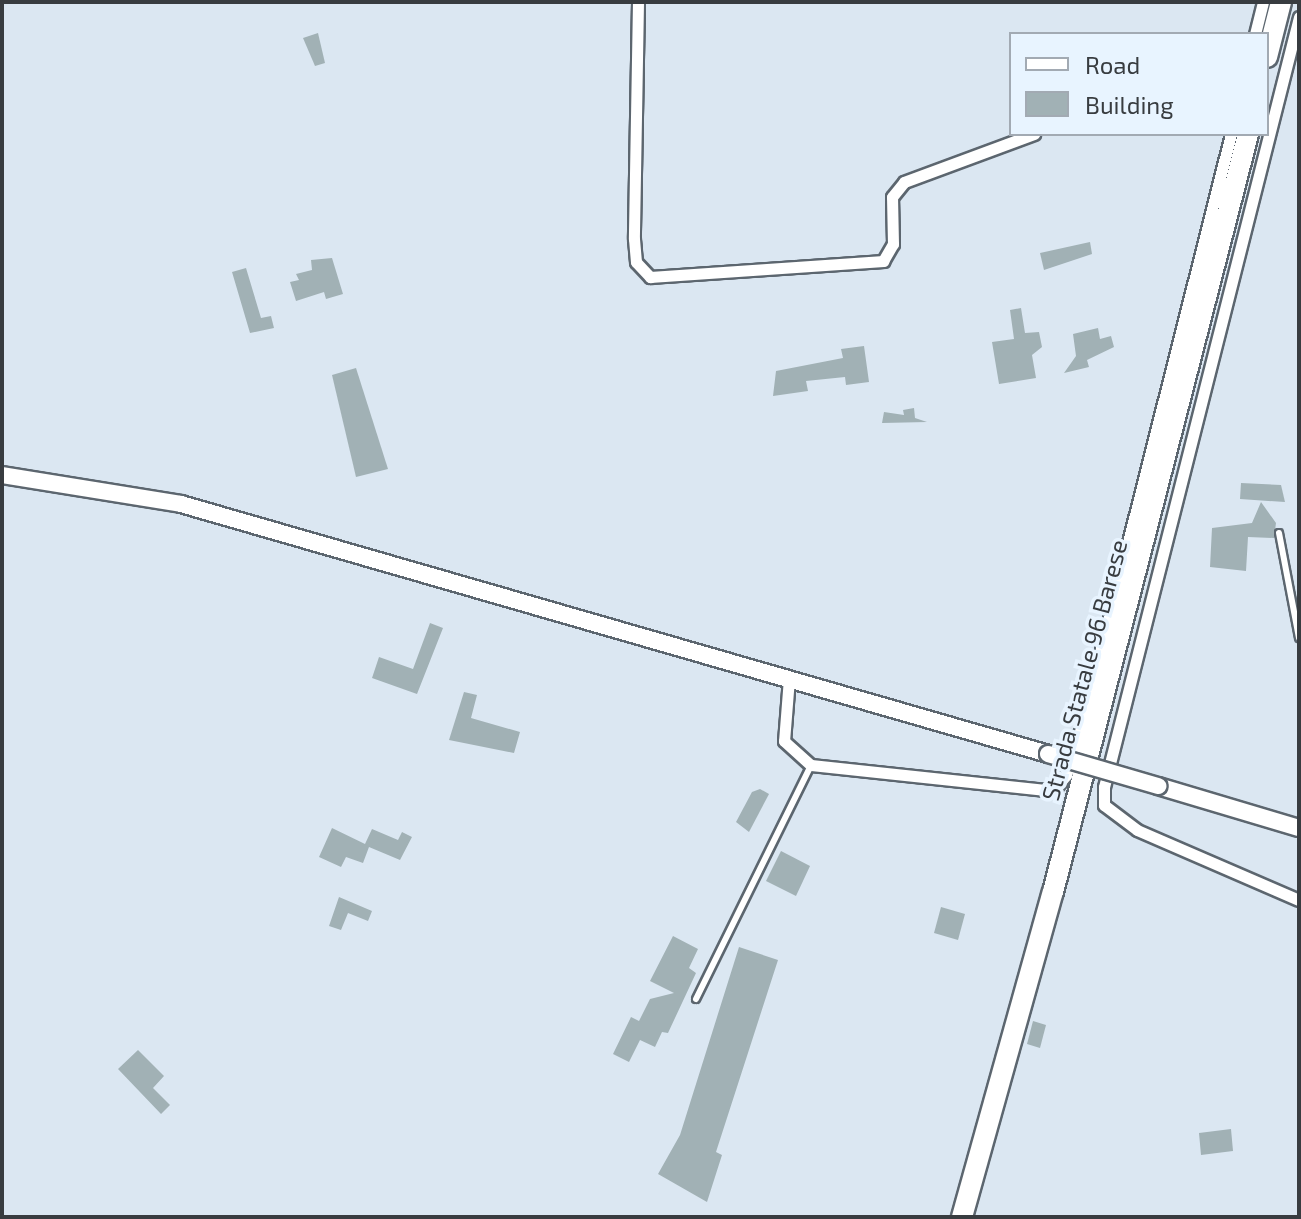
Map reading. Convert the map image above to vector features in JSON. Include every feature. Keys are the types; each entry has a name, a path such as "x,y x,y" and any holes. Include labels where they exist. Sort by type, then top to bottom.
{"highway":[{"path":"1269,49 1281,2"},
{"name":"Strada Statale 96 Barese","path":"962,1217 1053,892 1247,136"}],"street":[{"path":"638,2 634,239 636,262 650,277 883,261 893,244 892,197 904,182 1029,136"},
{"path":"1256,32 1263,2"},
{"path":"1269,135 1299,17"},
{"path":"789,678 784,741 811,765 1035,793 1053,791 1066,775 1230,136"},
{"path":"1269,136 1104,787 1104,805 1137,830 1299,900"},
{"path":"2,475 181,504 1299,828"}],"lane":[{"path":"1279,533 1299,638"},
{"path":"696,999 811,765"}],"building":[{"path":"318,33 325,63 315,66 303,38"},
{"path":"1090,242 1092,254 1044,270 1040,253"},
{"path":"332,258 343,294 326,299 324,292 296,301 290,282 299,280 296,274 312,270 311,260"},
{"path":"246,268 261,318 271,316 274,328 250,333 232,272"},
{"path":"1021,308 1025,333 1039,332 1042,347 1032,355 1036,378 999,384 992,342 1014,339 1010,310"},
{"path":"1098,328 1100,339 1111,336 1114,347 1087,360 1089,367 1064,373 1076,356 1073,334"},
{"path":"864,346 869,382 846,385 845,377 806,381 808,391 773,396 776,371 843,358 841,349"},
{"path":"356,368 388,469 356,477 332,375"},
{"path":"914,408 915,418 927,422 882,423 884,412 904,415 903,410"},
{"path":"1241,483 1281,485 1285,502 1240,499"},
{"path":"1261,502 1276,523 1274,538 1248,537 1246,571 1210,567 1212,528 1252,523"},
{"path":"430,623 443,628 417,694 372,678 379,657 413,669"},
{"path":"464,692 477,695 471,718 520,732 514,753 449,740"},
{"path":"760,789 769,794 749,832 736,822 752,792"},
{"path":"332,828 365,844 372,829 398,840 402,832 412,837 400,860 369,847 363,863 346,857 341,867 319,857"},
{"path":"781,851 810,866 796,896 766,881"},
{"path":"339,897 372,911 368,921 348,913 341,930 329,926"},
{"path":"941,907 965,914 958,940 934,933"},
{"path":"673,936 698,949 689,968 696,973 668,1033 662,1032 655,1047 640,1040 629,1062 613,1054 631,1017 639,1021 650,999 674,993 650,981"},
{"path":"739,947 778,960 716,1152 722,1155 707,1202 658,1174 680,1135"},
{"path":"1033,1021 1046,1025 1040,1048 1027,1044"},
{"path":"138,1050 164,1076 153,1088 170,1105 161,1114 118,1069"},
{"path":"1231,1129 1233,1151 1201,1155 1199,1133"}]}
